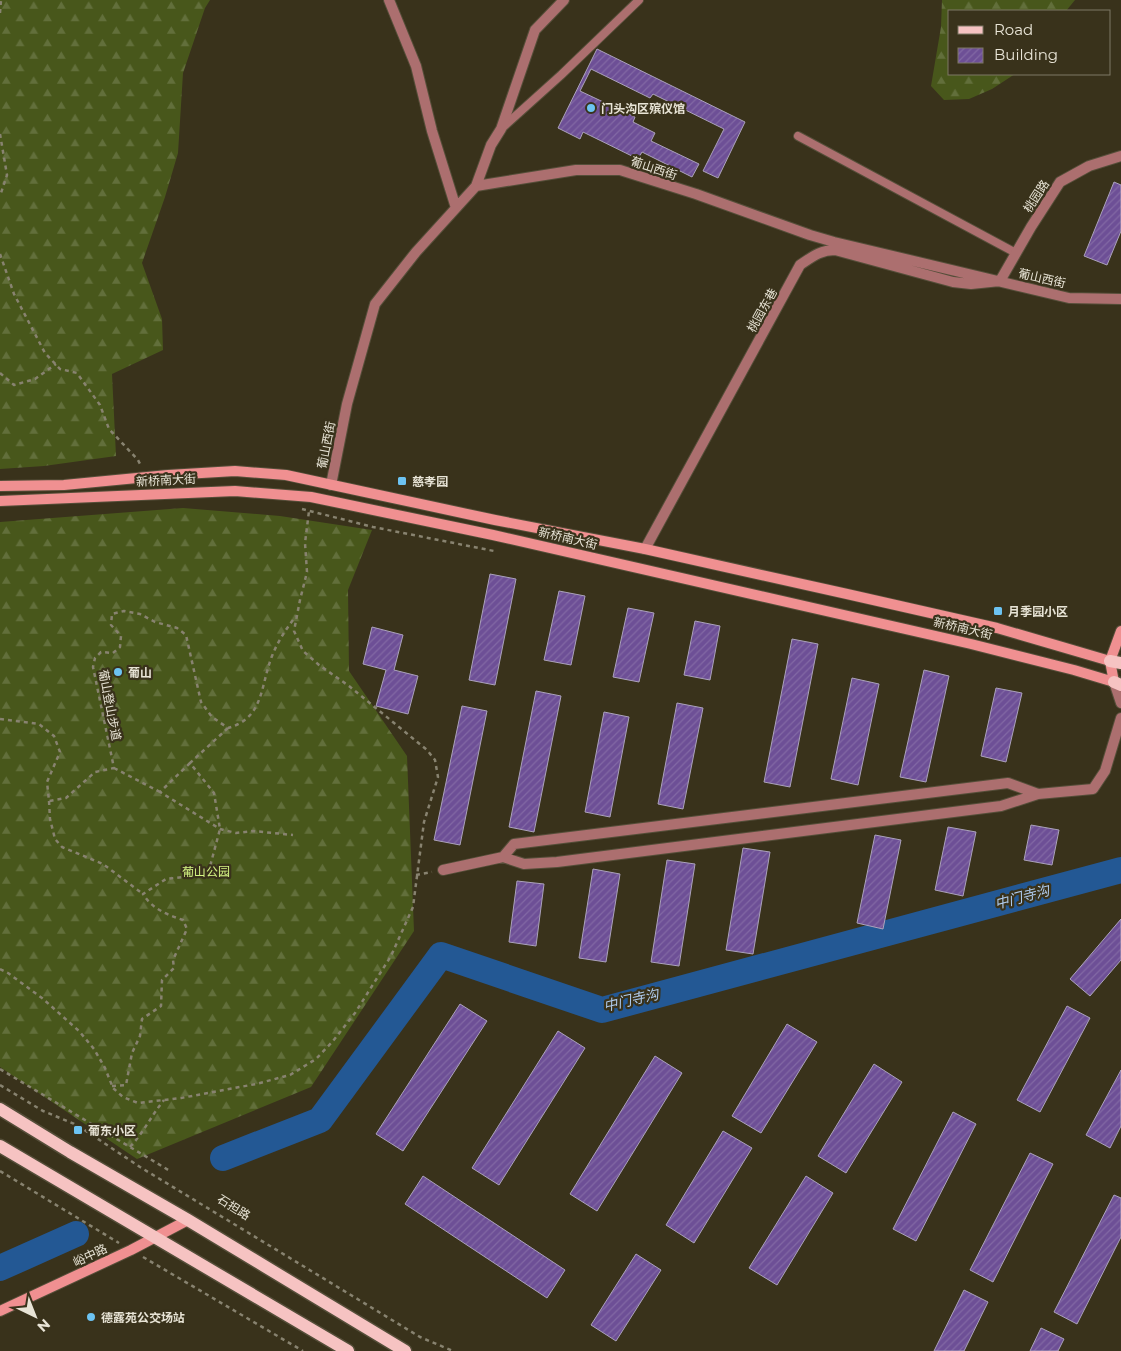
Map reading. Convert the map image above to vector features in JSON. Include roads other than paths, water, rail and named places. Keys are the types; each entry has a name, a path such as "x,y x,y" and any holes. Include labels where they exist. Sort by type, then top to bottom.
{"main road":[{"name":"新桥南大街","path":"0,486 64,485 168,475 236,472 286,475 495,520 645,549 997,628 1116,662"},
{"name":"新桥南大街","path":"0,501 234,490 311,497 483,533 971,644 1119,680"},
{"path":"1119,680 1116,662 1121,631"},
{"path":"0,1109 405,1351"},
{"path":"0,1146 348,1351"},
{"name":"峪中路","path":"0,1311 131,1250 188,1220"}],"street":[{"path":"389,0 416,66 432,131 456,208"},
{"path":"476,186 491,145 502,129 535,30 564,0"},
{"name":"桃园路","path":"1000,281 1060,182 1090,166 1121,156"},
{"name":"葡山西街","path":"331,485 347,404 375,304 416,252 476,186 576,170 620,170 696,194 810,235 1070,298 1121,299"},
{"name":"桃园东巷","path":"645,549 800,265 814,254 825,250 835,250 954,282 971,284 1000,281"},
{"path":"1119,680 1121,703"},
{"path":"443,870 503,856 524,864 557,862 1001,806 1038,794 1093,789 1105,771 1121,718"},
{"path":"503,856 514,844 1008,783 1038,794"}],"lane":[{"path":"502,129 561,76 640,0"},
{"path":"798,136 1016,253"}],"waterway":[{"name":"中门寺沟","path":"223,1158 320,1120 441,955 602,1010 1121,870"},
{"name":"中门寺沟","path":"0,1268 76,1234"}],"place":[{"name":"门头沟区殡仪馆","path":"591,108"},
{"name":"慈孝园","path":"402,481"},
{"name":"月季园小区","path":"998,611"},
{"name":"葡山","path":"118,672"},
{"name":"葡东小区","path":"78,1130"},
{"name":"德露苑公交场站","path":"91,1317"}],"park label":[{"name":"葡山公园","path":"206,871"}]}
